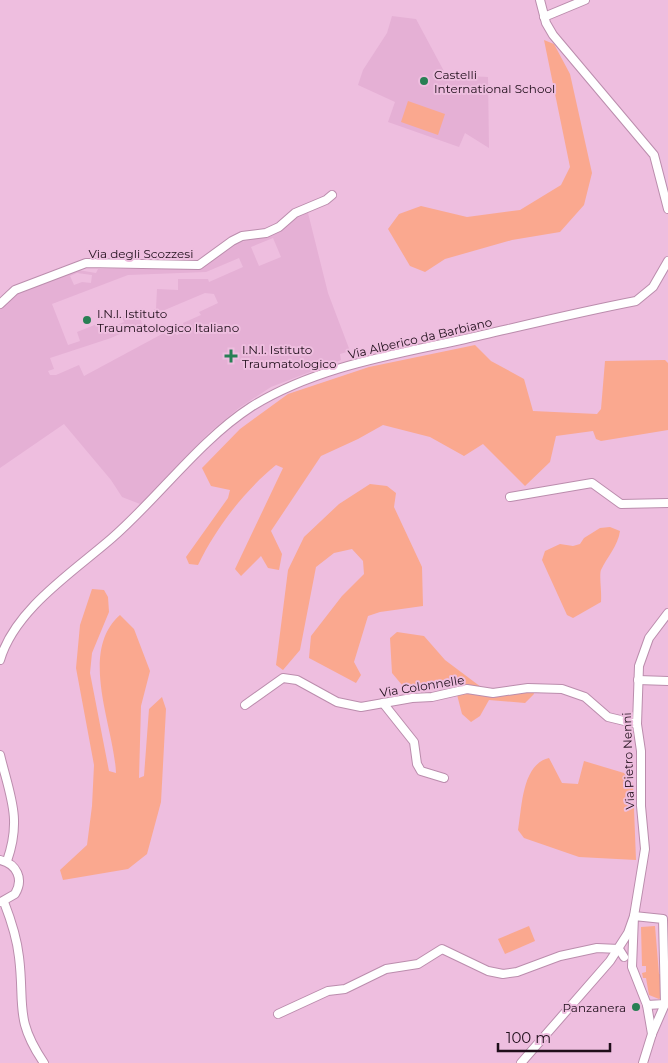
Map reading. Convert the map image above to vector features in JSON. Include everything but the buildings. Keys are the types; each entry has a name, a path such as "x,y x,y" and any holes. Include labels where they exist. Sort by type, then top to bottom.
{"street":[{"path":"540,0 544,17 553,35 654,155 668,209"},
{"path":"544,17 585,0"},
{"name":"Via degli Scozzesi","path":"0,304 15,290 86,263 199,265 232,241 242,236 266,233 279,227 302,209 326,200 332,195"},
{"name":"Via Alberico da Barbiano","path":"0,660 4,648 18,624 35,604 133,519 204,447 250,408 300,383 348,366 636,301 653,287 668,261"},
{"path":"510,497 588,483 600,487 622,504 668,503"},
{"name":"Via Pietro Nenni","path":"634,916 645,849 641,806 641,751 637,724 638,680 642,655 649,638 668,613"},
{"name":"Via Colonnelle","path":"245,705 275,681 288,678 348,705 361,707 467,690 493,693 528,688 562,689 585,697 608,717 637,724"},
{"path":"638,680 668,682"},
{"path":"383,703 414,742 417,764 421,771 444,778"},
{"path":"0,755 12,797 15,820 13,841 3,861 17,870 20,882 15,894 2,902 18,950 21,1015 29,1038 44,1063"},
{"path":"521,1063 610,960 628,933 634,916"},
{"path":"632,967 634,916"},
{"path":"634,916 663,919 666,1000 643,1063"},
{"path":"278,1014 330,990 344,989 386,969 418,964 442,949 488,971 503,974 517,972 560,956 597,948 619,948"},
{"path":"619,948 632,967 647,1005 652,1034"},
{"path":"610,960 618,956 624,957"},
{"path":"647,1005 666,1000"}],"shaded area":[{"name":"Castelli International School","path":"392,16 416,19 446,75 488,77 489,148 465,133 459,147 388,122 395,102 358,85 363,70 387,33"},
{"path":"544,40 554,44 570,74 592,173 584,205 560,232 512,240 445,259 425,272 410,266 388,229 399,214 421,206 467,217 520,210 561,185 570,167"},
{"path":"408,101 445,114 438,135 401,122"},
{"name":"I.N.I. Istituto Traumatologico","path":"307,209 328,293 350,351 340,354 341,360 271,387 239,408 210,432 140,504 122,497 111,480 64,424 0,468 0,309 16,293 78,270 96,273 98,269 199,269 235,244 281,230","holes":["273,238 281,257 259,266 251,247","239,258 243,267 209,282 208,279 178,279 178,290 157,289 156,309 137,316 135,311 122,317 124,322 106,330 102,322 77,332 80,341 68,345 52,304 128,275 206,272","77,273 92,275 91,283 82,282 74,285 70,276","205,293 214,294 218,303 199,312 201,315 183,323 186,331 177,335 168,328 162,334 84,376 79,365 56,375 50,375 48,371 54,369 50,358 111,338 142,324 141,320"]},
{"path":"475,345 491,361 524,379 533,411 597,414 601,409 605,361 665,360 668,363 668,430 601,441 596,439 593,431 556,436 550,462 525,486 483,444 464,456 430,437 383,425 321,456 271,531 282,554 279,570 268,568 261,556 241,576 235,569 283,468 276,465 242,498 213,537 198,565 189,564 186,557 228,498 230,490 211,486 202,468 240,429 288,394 369,367"},
{"path":"370,484 387,486 396,493 394,507 422,567 423,606 380,612 368,616 354,662 361,675 356,683 309,658 311,636 342,596 364,574 363,561 352,549 334,553 316,567 300,650 283,670 276,665 288,570 304,537 339,504"},
{"path":"610,527 620,531 615,547 601,570 601,602 573,618 567,615 542,560 545,551 560,544 573,546 580,544 584,538 600,528"},
{"path":"92,589 104,590 108,597 109,612 92,653 90,673 109,771 116,773 102,690 101,649 108,630 120,615 134,629 150,671 141,706 139,778 144,776 149,709 162,697 166,709 161,802 147,854 128,869 63,880 60,870 87,845 92,806 94,765 76,668 80,625"},
{"path":"397,632 424,636 445,660 485,690 532,687 534,694 525,703 489,700 480,716 471,722 462,714 454,683 430,690 402,685 392,673 390,638"},
{"path":"549,758 562,783 578,784 584,761 624,773 633,783 636,860 579,857 524,838 518,830 522,799 528,777 540,762"},
{"path":"529,926 535,941 505,954 498,939"},
{"path":"655,926 659,974 663,974 662,997 659,999 649,995 646,978 643,978 642,973 646,972 646,966 642,966 641,927"}],"place":[{"name":"Castelli International School","path":"424,81"},
{"name":"I.N.I. Istituto Traumatologico Italiano","path":"87,320"},
{"name":"I.N.I. Istituto Traumatologico","path":"231,356"},
{"name":"Panzanera","path":"636,1007"}]}
